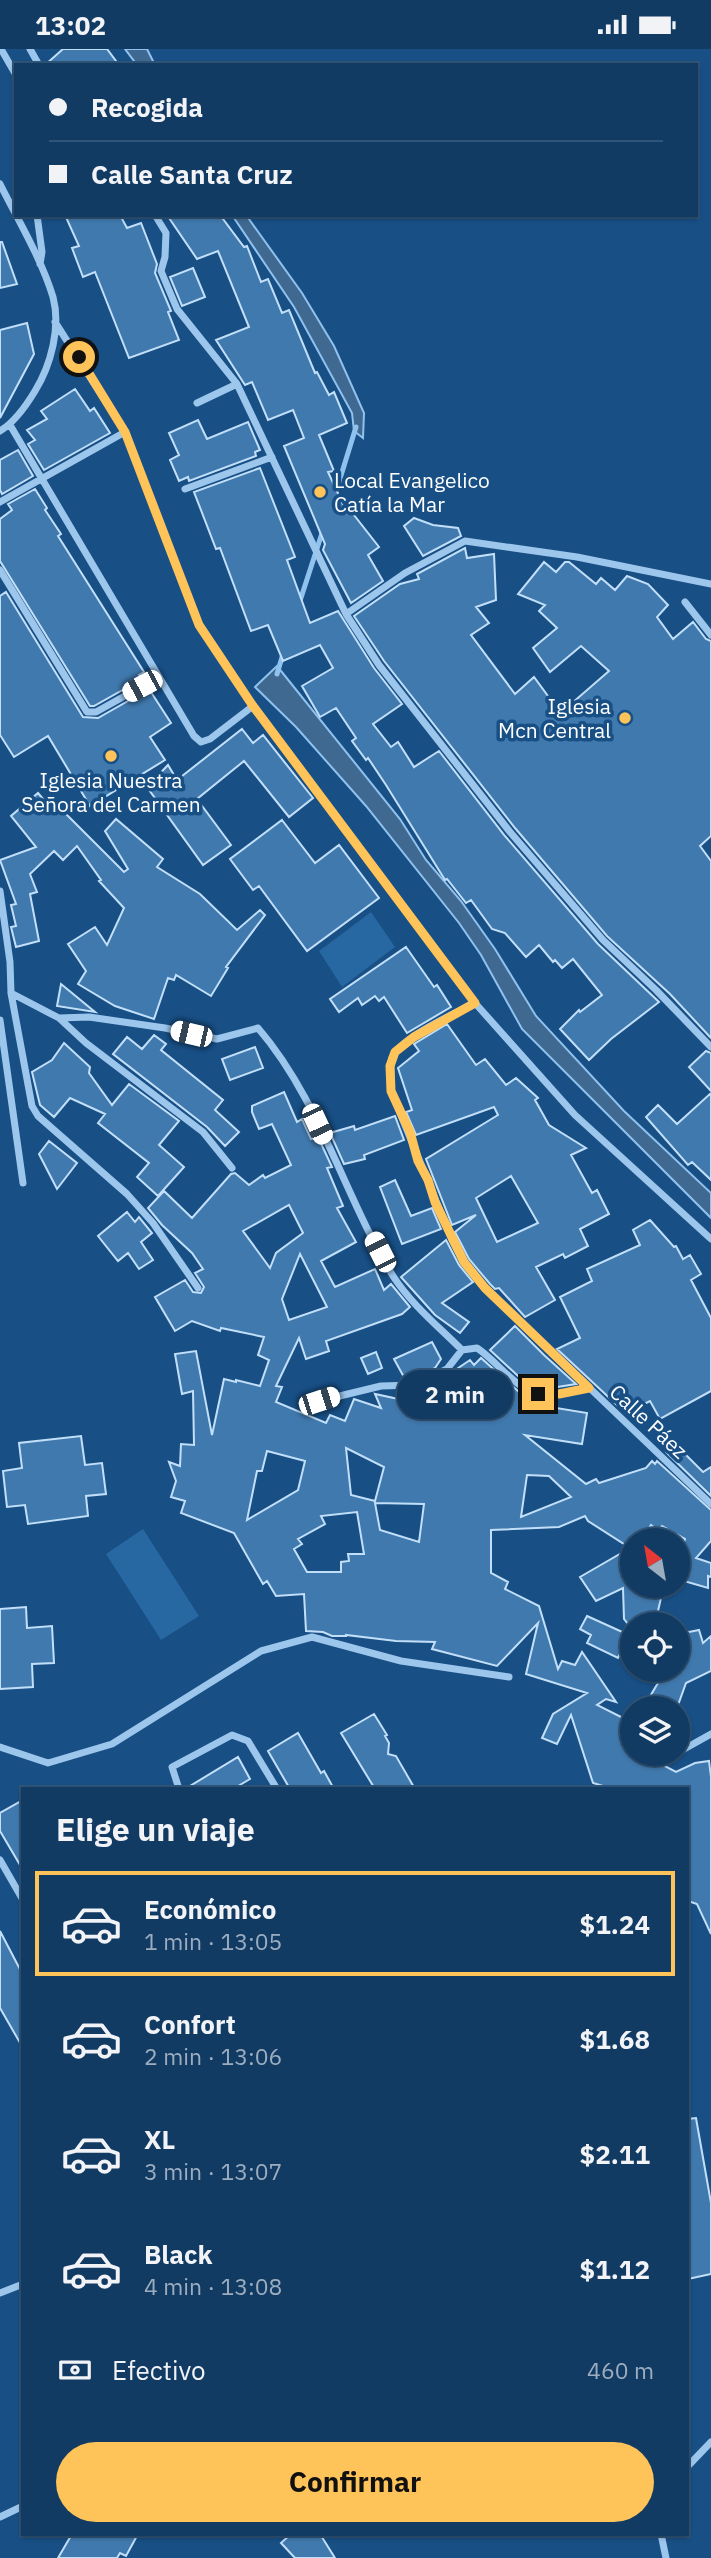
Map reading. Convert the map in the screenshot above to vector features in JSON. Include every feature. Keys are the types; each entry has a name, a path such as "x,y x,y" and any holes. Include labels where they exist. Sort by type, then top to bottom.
{"street":[{"path":"1,49 14,72"},
{"path":"0,184 14,213"},
{"path":"0,431 10,425 41,381 51,353 55,322 53,299 16,217"},
{"path":"37,217 42,252 39,265"},
{"path":"156,217 166,233 165,257 161,271 177,309 237,384 346,614 379,665 510,832 603,940 656,989 711,1047"},
{"path":"55,322 125,432 199,625 253,706 475,1003 575,1115 711,1239"},
{"path":"197,403 237,384"},
{"path":"10,425 157,678 194,736 201,742 210,739 253,706"},
{"path":"0,502 125,432"},
{"path":"185,489 272,457"},
{"path":"346,614 405,573 465,541 577,557 711,585"},
{"path":"0,571 88,712 96,712 157,678"},
{"path":"685,602 711,635"},
{"path":"0,891 10,962 11,993 32,1106 38,1116 127,1194 153,1223 198,1288"},
{"path":"11,993 59,1018 86,1043 203,1132 232,1168"},
{"name":"Calle Páez","path":"475,1003 414,1037 395,1052 390,1066 391,1091 410,1132 418,1161 435,1202 464,1262 485,1288 711,1504"},
{"path":"59,1018 89,1017 217,1039 258,1028 270,1042 307,1103 394,1278 462,1350"},
{"path":"0,1020 23,1183"},
{"path":"319,1401 381,1386 415,1385 447,1369 462,1350 477,1348 521,1385 538,1394 559,1394 589,1388"},
{"path":"0,1747 48,1763 112,1744 261,1651 312,1637 401,1661 509,1677"},
{"path":"690,1746 711,1734"},
{"path":"178,1787 172,1767 232,1735 248,1741 275,1787"},
{"path":"0,1860 21,1897"},
{"path":"0,2293 21,2285"},
{"path":"689,2465 711,2442"},
{"path":"0,2517 21,2507"},
{"path":"661,2536 666,2558"}],"shaded area":[{"path":"125,49 147,49 154,63 136,63"},
{"path":"233,217 247,217 302,293 334,346 364,413 363,438 354,431 352,413 294,307"},
{"path":"277,666 400,819 426,860 461,901 495,949 536,1016 624,1111 711,1193 711,1218 522,1029 481,955 459,923 366,806 296,727 255,687"},
{"path":"371,912 395,947 342,987 319,951"},
{"path":"143,1529 199,1616 161,1640 106,1554"}],"building":[{"path":"63,49 107,49 118,63 47,63"},
{"path":"66,217 121,217 127,228 141,223 157,264 155,273 171,311 168,312 179,340 129,358 95,272 83,277 72,248 79,246"},
{"path":"168,217 222,217 244,247 247,246 261,282 268,279 282,313 289,310 315,373 317,372 329,395 334,392 347,423 319,435 334,471 328,472 347,513 350,510 379,547 368,555 383,581 351,603 323,550 325,544 284,446 304,438 293,410 268,420 252,382 245,385 216,340 249,327 218,251 197,259"},
{"path":"0,242 17,284 0,288"},
{"path":"193,268 205,297 182,306 170,277"},
{"path":"27,323 34,354 0,418 0,330"},
{"path":"75,389 90,411 94,408 110,433 44,470 28,444 35,440 27,430 47,419 41,411"},
{"path":"198,420 207,439 248,422 260,450 255,452 256,456 189,481 188,477 179,481 170,460 179,455 169,433"},
{"path":"18,450 33,476 2,494 0,460"},
{"path":"260,468 295,557 287,560 310,623 338,611 374,668 402,704 373,724 391,747 398,742 414,767 439,751 505,836 598,944 659,1002 611,1039 589,1060 560,1029 579,1010 580,1012 602,995 573,959 562,968 555,960 553,962 539,945 526,957 505,933 492,929 471,900 466,903 447,879 445,880 368,758 366,760 352,741 356,738 336,708 320,717 302,686 333,668 320,645 283,661 268,625 251,631 220,548 216,549 194,492"},
{"path":"35,489 61,534 58,536 144,672 139,675 142,679 94,706 90,706 0,561 0,519 12,510 8,504"},
{"path":"414,518 433,525 458,528 461,536 423,556 404,526"},
{"path":"465,548 467,558 494,554 496,600 476,607 489,623 471,635 515,694 534,677 559,711 609,671 581,646 550,672 533,648 557,628 539,611 545,605 518,594 544,562 556,572 565,562 569,562 596,584 601,578 615,590 627,576 648,584 668,605 657,617 673,639 693,622 706,639 711,641 711,836 700,846 711,861 711,1038 670,994 607,936 515,828 384,661 354,616 400,584 419,579 417,574"},
{"path":"6,592 83,717 98,718 149,689 171,723 150,737 165,760 90,806 48,736 14,757 0,735 0,596"},
{"path":"242,729 253,743 263,735 313,798 289,817 244,761 197,799 231,845 203,865 147,787 168,765 177,780"},
{"path":"38,793 53,811 58,806 124,872 128,869 105,831 116,819 163,859 157,867 200,894 237,930 260,910 265,915 226,967 228,968 211,996 176,975 174,980 168,978 154,1019 115,1006 78,984 86,971 68,944 95,927 107,945 124,908 99,881 101,880 77,846 63,860 54,851 30,874 37,892 30,894 39,941 16,947 11,927 16,926 11,905 16,904 0,860 36,847 11,816"},
{"path":"282,820 315,863 339,845 379,898 307,951 259,886 253,890 230,859"},
{"path":"406,947 451,1007 407,1033 384,997 379,1001 375,996 362,1005 358,998 339,1012 330,999"},
{"path":"61,984 95,1012 57,1006"},
{"path":"447,1024 476,1065 485,1059 506,1085 516,1078 538,1098 535,1100 549,1125 586,1148 571,1155 592,1193 597,1190 609,1214 580,1229 588,1246 565,1258 563,1254 536,1267 555,1300 525,1317 499,1288 495,1289 490,1284 469,1259 455,1232 476,1215 452,1225 426,1159 498,1115 494,1107 416,1135 406,1112 412,1110 398,1068 419,1051 414,1044","holes":["511,1176 538,1223 497,1242 476,1198"]},
{"path":"154,1035 166,1044 161,1050 223,1100 215,1110 239,1132 225,1146 207,1127 113,1054 127,1037 142,1049"},
{"path":"64,1043 90,1067 89,1073 112,1105 129,1084 179,1121 159,1145 184,1167 158,1196 137,1177 149,1163 98,1123 105,1114 70,1098 54,1117 40,1105 32,1072 52,1060"},
{"path":"255,1047 263,1068 230,1080 222,1059"},
{"path":"706,1051 711,1053 711,1091 689,1067"},
{"path":"284,1092 297,1122 302,1119 311,1139 318,1137 332,1167 327,1168 343,1206 337,1208 356,1242 321,1261 335,1287 375,1269 384,1290 391,1284 410,1307 402,1314 326,1341 329,1351 306,1359 299,1338 276,1386 282,1387 276,1402 326,1423 330,1415 345,1421 354,1399 381,1408 375,1394 417,1403 414,1398 470,1360 474,1365 481,1358 519,1392 537,1400 554,1400 544,1406 587,1413 582,1444 525,1435 586,1484 596,1479 599,1483 646,1468 652,1461 655,1464 657,1461 711,1510 711,1541 696,1558 711,1563 708,1588 690,1583 690,1528 654,1528 651,1525 649,1528 620,1528 620,1542 588,1521 585,1516 559,1527 491,1530 491,1573 508,1582 505,1589 539,1606 558,1669 562,1661 575,1665 582,1652 616,1702 606,1699 597,1705 620,1716 620,1766 665,1766 676,1772 695,1763 709,1761 711,1934 697,1904 689,1901 689,1787 606,1787 593,1783 571,1715 557,1744 542,1738 553,1714 587,1693 526,1674 538,1623 497,1666 432,1649 435,1642 332,1636 323,1632 306,1631 304,1594 276,1596 267,1581 263,1584 234,1533 181,1513 185,1501 171,1497 176,1481 169,1462 180,1466 181,1444 194,1445 193,1391 182,1394 175,1354 196,1351 212,1435 224,1379 260,1386 269,1360 258,1355 264,1337 221,1328 220,1331 192,1321 175,1331 155,1297 185,1280 193,1292 201,1293 204,1287 195,1273 203,1269 192,1253 148,1208 164,1191 192,1218 231,1174 235,1173 249,1185 263,1175 265,1178 291,1165 272,1124 259,1129 252,1106","holes":["289,1205 303,1233 276,1253 270,1268 243,1231","300,1254 327,1307 289,1320 282,1299","346,1448 384,1467 375,1501 351,1495","267,1451 305,1461 298,1490 247,1520 257,1471 262,1471","527,1475 549,1476 571,1497 521,1517","375,1503 424,1504 419,1542 380,1530","357,1512 364,1554 348,1554 349,1561 341,1562 341,1572 307,1572 294,1549 302,1544 298,1539 325,1524 321,1516"]},
{"path":"711,1093 711,1180 692,1162 688,1165 646,1117 658,1105 677,1124"},
{"path":"395,1116 404,1140 364,1155 365,1159 344,1164 330,1133 354,1126 355,1130"},
{"path":"49,1141 77,1163 57,1189 39,1154"},
{"path":"395,1180 411,1216 432,1208 441,1229 402,1244 380,1187"},
{"path":"127,1212 135,1222 139,1217 152,1233 141,1242 153,1260 139,1269 128,1253 118,1261 98,1236"},
{"path":"650,1220 674,1247 676,1246 683,1259 690,1255 701,1274 691,1280 711,1318 711,1391 660,1419 650,1401 628,1412 618,1406 557,1349 580,1338 560,1297 592,1281 587,1269 640,1245 633,1230"},
{"path":"446,1240 459,1265 473,1282 442,1303 469,1322 460,1333 435,1315 401,1277"},
{"path":"515,1326 576,1384 551,1388 533,1386 490,1350"},
{"path":"432,1342 441,1359 435,1368 413,1379 405,1379 394,1359"},
{"path":"376,1352 382,1368 368,1374 361,1358"},
{"path":"81,1436 85,1465 102,1463 106,1494 86,1496 88,1516 28,1524 25,1505 7,1507 3,1471 22,1468 19,1443"},
{"path":"674,1443 703,1472 711,1467 711,1496 666,1452"},
{"path":"620,1554 620,1589 596,1601 580,1577"},
{"path":"623,1598 661,1598 658,1612 624,1612"},
{"path":"26,1607 27,1628 52,1626 54,1663 32,1664 33,1687 0,1689 0,1609"},
{"path":"587,1616 620,1631 618,1658 587,1643 591,1635 580,1629"},
{"path":"699,1630 703,1643 711,1636 711,1671 690,1681 690,1632"},
{"path":"659,1682 688,1682 681,1696 650,1696"},
{"path":"374,1714 387,1735 388,1754 396,1756 414,1787 374,1787 341,1733"},
{"path":"298,1733 321,1773 324,1771 333,1787 289,1787 268,1751"},
{"path":"238,1757 250,1779 236,1787 188,1787"},
{"path":"21,1801 21,1867 0,1831 0,1813"},
{"path":"0,1931 21,1971 21,2045 0,2008"},
{"path":"696,2118 711,2203 711,2274 689,2279 689,2119"},
{"path":"71,2536 137,2536 126,2556 120,2553 117,2558 58,2558"},
{"path":"289,2536 321,2536 335,2558 295,2558 281,2543"}],"waterway":[{"path":"335,495 356,427"},
{"path":"299,604 323,530"},
{"path":"277,674 283,654"}],"place":[{"name":"Local Evangelico Catía la Mar","path":"320,492"},
{"name":"Iglesia Mcn Central","path":"625,718"},
{"name":"Iglesia Nuestra Señora del Carmen","path":"111,756"}],"route":[{"path":"79,357 125,432 199,625 253,706 475,1003 414,1037 395,1052 390,1066 391,1091 410,1132 418,1161 435,1202 464,1262 485,1288 589,1388 559,1394 538,1394"}]}
